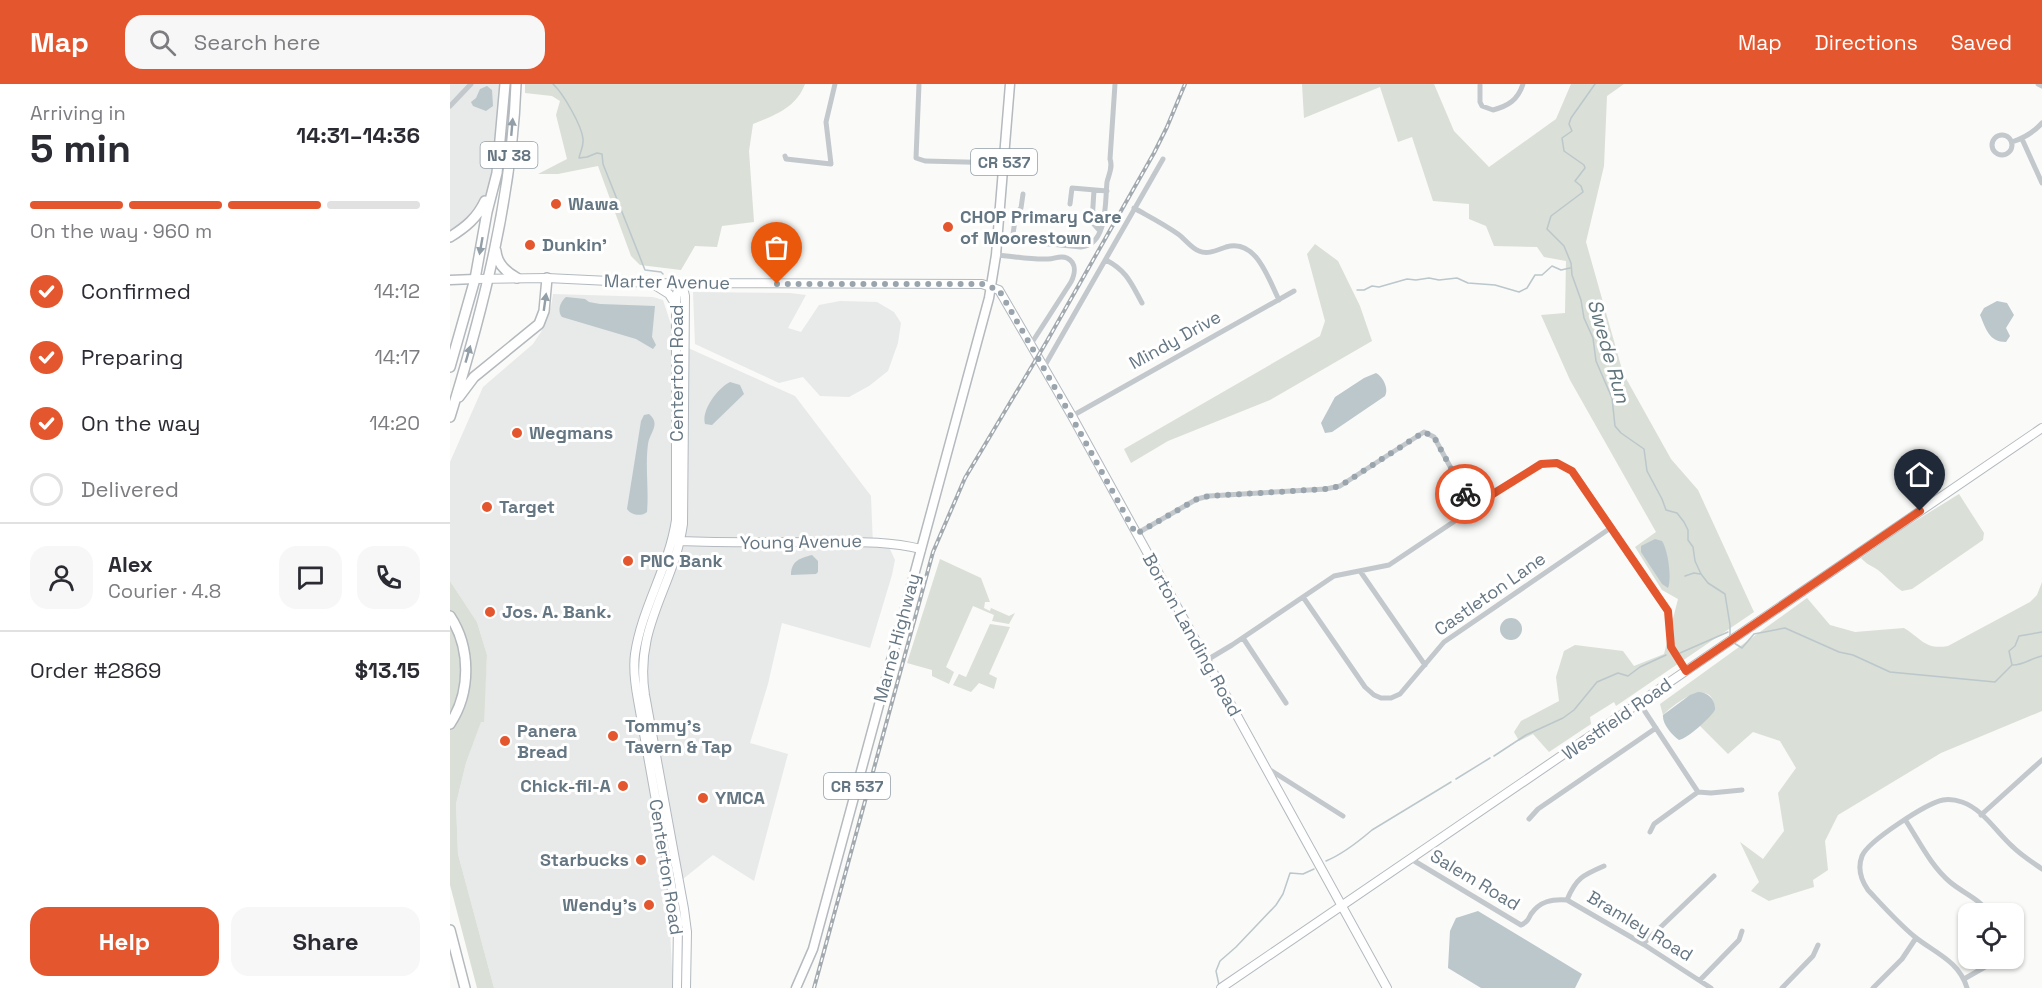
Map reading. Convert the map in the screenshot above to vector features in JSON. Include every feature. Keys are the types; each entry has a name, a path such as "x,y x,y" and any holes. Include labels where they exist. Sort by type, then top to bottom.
{"highway":[{"name":"NJ 38","path":"450,367 475,279 487,212 497,173 505,84"},
{"name":"NJ 38","path":"451,412 488,279 495,245 510,146 516,84"},
{"path":"450,237 476,217 497,173"},
{"path":"495,245 497,260 517,279"},
{"path":"451,412 463,390 474,377 539,324 544,311 547,278"},
{"path":"450,616 460,640 465,674 462,699 450,724"},
{"path":"450,624 459,648 461,671 459,694 450,714"},
{"path":"450,930 465,988"}],"main road":[{"name":"CR 537","path":"992,286 998,239 1010,84"},
{"name":"Marter Avenue","path":"450,280 475,279"},
{"name":"Marne Highway","path":"796,988 813,949 992,286"}],"street":[{"path":"450,106 471,84"},
{"path":"784,156 786,159 831,164 826,122 836,84"},
{"path":"919,84 915,157 925,161 1004,163"},
{"path":"998,239 1085,247 1092,243 1104,221 1112,165 1110,159 1115,84"},
{"path":"1480,84 1480,102 1487,110 1493,110 1511,103 1517,97 1523,84"},
{"path":"2012,142 2022,139 2042,123"},
{"path":"2022,139 2042,183"},
{"path":"1044,367 1163,159"},
{"path":"1070,204 1072,188 1107,191"},
{"path":"1094,190 1092,222 1100,231"},
{"path":"1012,241 1016,213 1021,208 1023,194"},
{"path":"1134,208 1176,232 1193,248 1202,252 1213,252 1233,246 1247,248 1255,255 1280,300"},
{"path":"996,255 1050,260 1063,257 1074,266 1075,273 1071,282 1031,344"},
{"path":"1106,260 1121,268 1127,275 1142,303"},
{"name":"Marter Avenue","path":"475,279 547,278 651,283 982,284 992,286"},
{"path":"651,283 673,297 676,306"},
{"name":"Centerton Road","path":"677,988 678,924 634,673 639,636 670,550 676,520 676,306 682,283"},
{"name":"Centerton Road","path":"682,283 685,296 683,524 680,541 648,630 642,667 645,695 684,909 686,988"},
{"name":"Borton Landing Road","path":"992,286 999,290 1006,299 1387,988"},
{"name":"Mindy Drive","path":"1071,416 1294,291"},
{"name":"Westfield Road","path":"1221,988 2042,428"},
{"path":"1136,534 1197,499 1209,496 1326,489 1340,486 1420,434 1427,433 1434,437 1472,507"},
{"path":"1206,660 1337,575 1389,565 1472,507 1538,465 1557,463 1575,473 1668,611 1671,647 1686,671"},
{"name":"Castleton Lane","path":"1303,597 1365,687 1374,695 1388,698 1400,694 1444,642 1612,527"},
{"name":"Young Avenue","path":"680,541 716,543 869,541 901,544 921,549"},
{"path":"1360,571 1425,665"},
{"path":"1243,638 1286,704"},
{"path":"1640,704 1698,792"},
{"path":"1529,819 1538,809 1656,728"},
{"path":"1981,815 2042,760"},
{"path":"1266,767 1343,816"},
{"path":"1650,832 1654,824 1698,792 1742,790"},
{"path":"1967,988 1964,979 1951,962 1916,938 1868,890 1863,882 1860,869 1862,856 1871,844 1932,803 1944,800 1963,802 1981,815 2014,849 2042,869"},
{"path":"1906,821 1941,874 1981,903"},
{"name":"Salem Road","path":"1411,859 1519,924 1524,924"},
{"path":"1567,900 1580,878 1604,866"},
{"path":"1643,944 1714,876"},
{"name":"Bramley Road","path":"1524,924 1536,908 1543,903 1567,900 1643,944 1711,988"},
{"path":"678,924 682,933 682,955 686,961"},
{"path":"1700,980 1739,939 1742,931"},
{"path":"1874,988 1902,959 1916,938"},
{"path":"1782,988 1813,956 1818,945"},
{"path":"1964,979 1982,969"},
{"path":"1879,983 1886,988"}],"shaded area":[{"path":"450,84 505,84 497,173 485,201 450,237"},
{"path":"525,84 805,84 796,99 784,110 753,124 749,151 754,222 722,226 717,247 695,246 681,270 640,265 631,256 598,166 558,174 538,174 567,159 556,115 560,101 552,96 525,93"},
{"path":"1302,84 1434,84 1454,131 1489,167 1556,119 1571,84 1624,84 1607,96 1604,166 1586,242 1623,373 1671,459 1698,490 1754,612 1616,706 1614,702 1590,717 1591,724 1549,752 1533,734 1519,741 1514,732 1521,721 1559,701 1556,677 1564,651 1575,645 1623,651 1634,666 1664,654 1678,599 1662,590 1635,547 1656,532 1570,380 1541,315 1565,313 1566,261 1544,257 1537,247 1494,246 1486,226 1469,219 1469,204 1433,201 1412,137 1398,142 1380,87 1304,118"},
{"path":"487,86 492,90 493,106 486,111 473,106 471,102 476,98 480,89"},
{"path":"1315,244 1338,261 1360,306 1372,341 1270,400 1168,441 1131,463 1124,449 1320,336 1325,321 1307,254"},
{"path":"693,292 806,295 788,328 801,332 819,305 840,301 877,302 894,312 901,323 898,343 888,371 869,386 849,397 820,396 803,377 779,383 695,344"},
{"path":"553,294 653,297 663,300 677,343 795,396 871,496 873,546 889,547 895,560 870,648 782,623 768,684 750,743 788,754 754,881 713,855 668,891 673,988 494,988 458,854 456,804 466,763 481,721 483,722 487,655 477,622 450,581 450,462 483,387 533,344 541,332"},
{"path":"566,297 585,299 600,304 655,306 652,337 656,345 653,349 636,339 562,317 560,307"},
{"path":"1997,301 2007,303 2014,315 2006,328 2010,336 2006,342 1992,337 1986,330 1980,315 1984,308"},
{"path":"1376,373 1385,383 1385,396 1332,432 1325,433 1321,423 1335,397"},
{"path":"730,382 740,385 744,394 712,425 705,424 704,418 708,406 720,389"},
{"path":"649,414 654,421 654,428 647,452 647,512 636,515 627,509 641,421 644,415"},
{"path":"1959,494 1984,533 1983,540 1912,589 1902,591 1861,558 1904,528"},
{"path":"1655,539 1662,541 1668,557 1668,588 1662,584 1641,552 1641,546"},
{"path":"812,555 818,561 816,574 791,575 791,570 797,561"},
{"path":"940,559 981,578 990,602 985,602 984,608 990,611 991,608 1009,616 1015,613 1009,624 992,621 994,615 973,606 946,667 954,672 949,684 932,676 932,670 907,663"},
{"path":"450,581 477,622 487,655 484,722 481,722 466,763 456,804 458,854 494,988 477,988 450,885"},
{"path":"2042,582 2042,711 1941,753 1838,815 1825,841 1828,870 1813,880 1814,887 1769,901 1751,891 1759,882 1740,842 1763,859 1784,831 1778,793 1796,768 1780,741 1753,732 1728,754 1699,725 1715,710 1713,700 1708,694 1693,694 1663,715 1660,704 1807,598 1830,625 1855,632 1904,628 1924,643 1940,647 1948,646 2030,602 2037,595"},
{"path":"1507,618 1515,618 1522,625 1522,633 1515,640 1507,640 1500,633 1500,625"},
{"path":"990,624 1010,627 989,674 997,678 994,689 979,683 971,692 953,685 959,674 966,677"},
{"path":"1698,692 1711,697 1715,710 1698,728 1679,740 1666,726 1663,715 1690,695"},
{"path":"1478,911 1582,974 1575,988 1481,988 1448,968 1450,931 1456,918"}],"waterway":[{"path":"553,84 571,110 582,133 583,144 579,158 597,153 602,154 603,164 645,270 663,274"},
{"name":"Swede Run","path":"1595,84 1571,118 1569,124 1572,131 1562,138 1564,151 1584,165 1585,168 1575,181 1581,186 1583,192 1551,216 1547,229 1564,246 1571,263 1584,318 1593,338 1596,361 1612,398 1615,426 1644,449 1647,471 1666,510 1677,513 1688,530 1688,540 1693,547 1695,561 1701,574 1708,583 1725,594 1730,637"},
{"path":"1357,290 1407,279 1457,278 1468,283 1495,285 1519,292 1527,288 1535,275 1542,275 1552,266 1561,270 1570,268"},
{"path":"1685,576 1700,574"},
{"name":"Swede Run","path":"1734,643 1742,648 1754,634 1785,628 1890,672 1995,682 2012,665"},
{"path":"1680,653 1728,632"},
{"name":"Swede Run","path":"2012,665 2009,651 2015,646 2019,636 2042,632"},
{"path":"1494,756 1526,735 1563,718 1574,710 1597,682 1618,673 1628,676 1640,667 1666,655"},
{"path":"2013,665 2042,656"},
{"path":"1456,779 1490,758"},
{"path":"1326,861 1451,782"},
{"path":"1219,985 1216,971 1220,961 1276,905 1283,894 1290,873 1303,874 1314,869"}],"railway":[{"path":"814,988 933,552 965,478 1047,341 1154,153 1185,84"}],"way so far":[{"path":"777,284 982,284 999,290 1136,534 1197,499 1209,496 1326,489 1340,486 1424,432 1434,437 1465,494"}],"place":[{"name":"Wawa","path":"556,204"},
{"name":"CHOP Primary Care of Moorestown","path":"948,227"},
{"name":"Dunkin'","path":"530,245"},
{"name":"Wegmans","path":"517,433"},
{"name":"Target","path":"487,507"},
{"name":"PNC Bank","path":"628,561"},
{"name":"Jos. A. Bank.","path":"490,612"},
{"name":"Tommy's Tavern & Tap","path":"613,736"},
{"name":"Panera Bread","path":"505,741"},
{"name":"Chick-fil-A","path":"623,786"},
{"name":"YMCA","path":"703,798"},
{"name":"Starbucks","path":"641,860"},
{"name":"Wendy's","path":"649,905"}],"route":[{"path":"1465,494 1472,507 1541,464 1549,462 1566,466 1579,479 1668,611 1671,647 1686,671 1920,511"}]}
